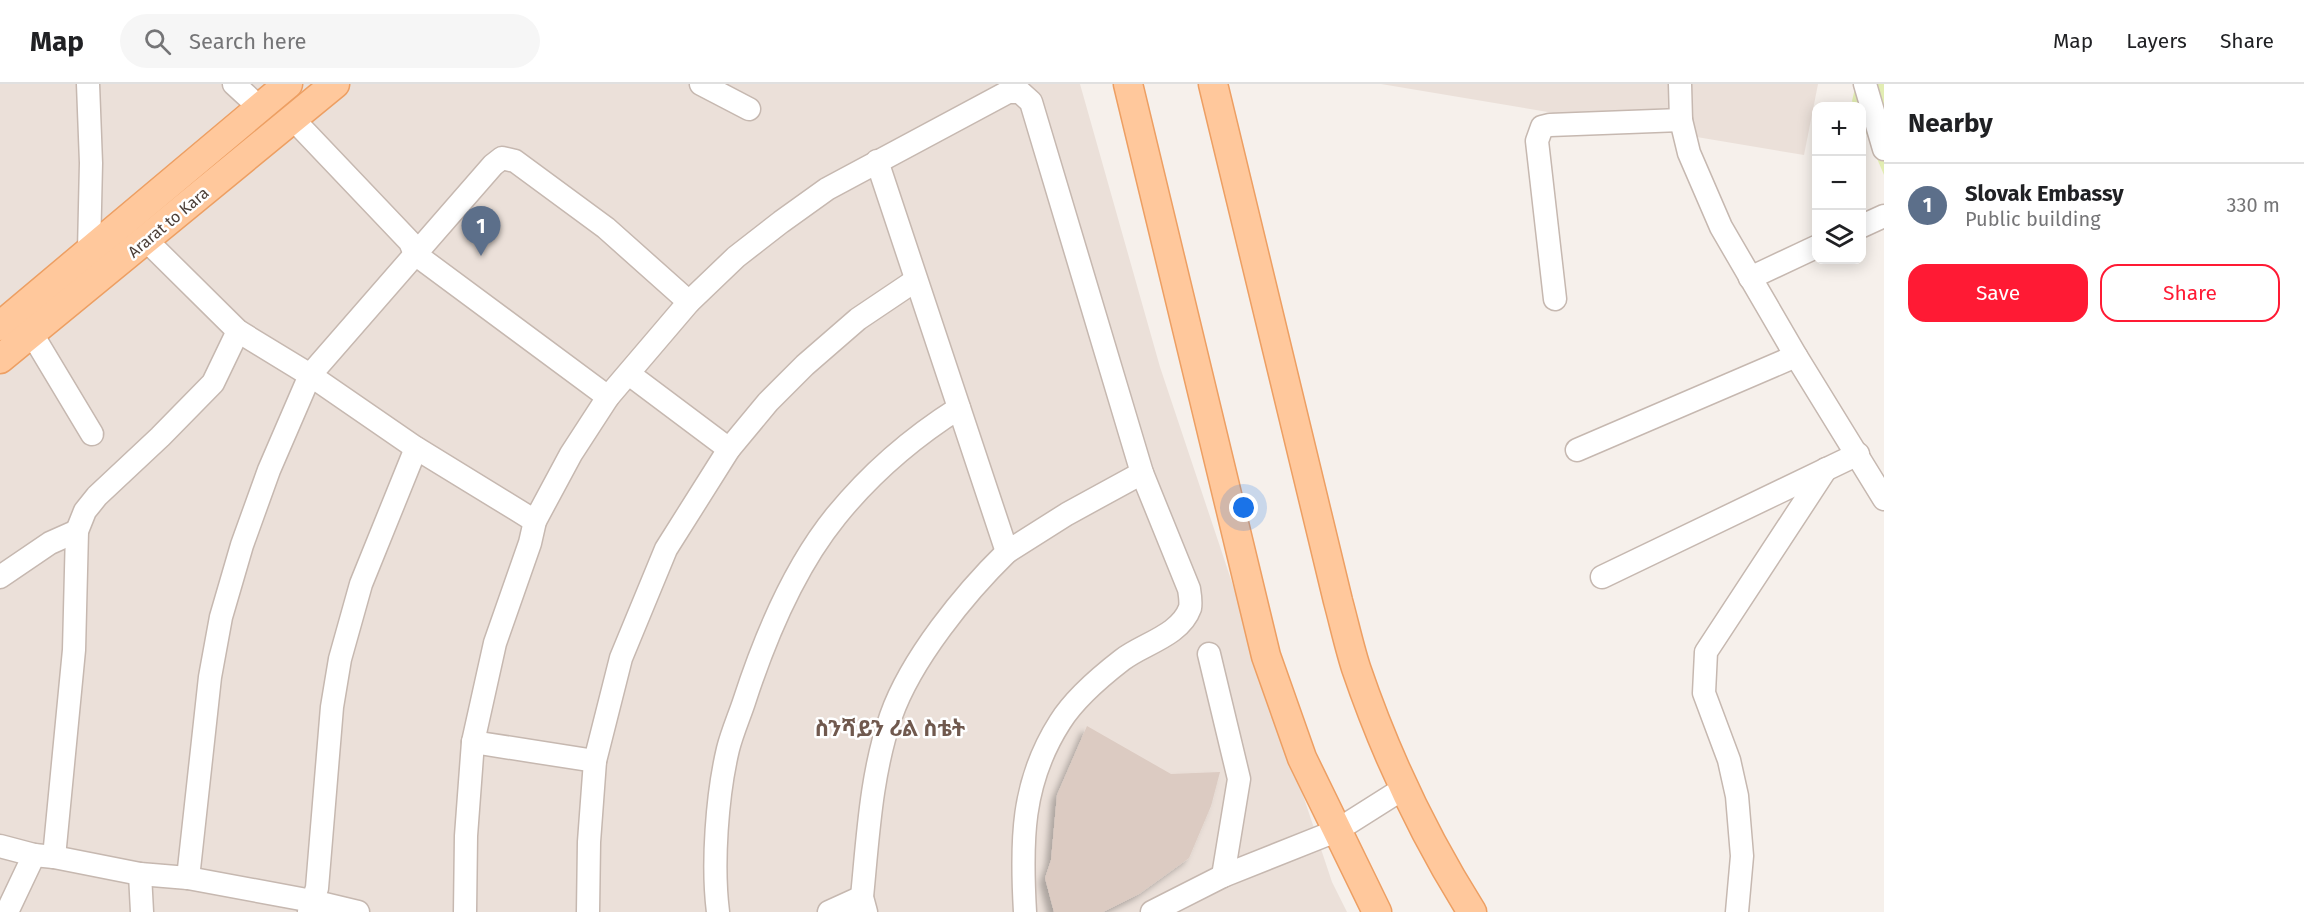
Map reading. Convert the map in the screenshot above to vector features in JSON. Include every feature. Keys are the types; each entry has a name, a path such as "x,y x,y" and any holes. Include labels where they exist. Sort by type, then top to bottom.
{"main road":[{"name":"Ararat to Kara","path":"0,326 288,84"},
{"name":"Ararat to Kara","path":"0,359 147,241 335,84"},
{"path":"1128,84 1266,656 1302,758 1377,912"},
{"path":"1213,84 1356,667 1404,788 1445,869 1472,912"}],"street":[{"path":"88,84 92,163 89,251"},
{"path":"234,84 259,107"},
{"path":"702,84 749,109"},
{"path":"1865,84 1884,147"},
{"path":"1683,85 1681,120 1689,153 1721,227 1796,356 1884,499"},
{"path":"465,912 466,836 473,742 495,643 530,543 535,522 571,454 608,397 689,302 736,257 782,222 827,189 877,161 1008,92 1020,92 1031,102 1142,473 1190,589 1190,607 1178,624 1164,637 1123,658 1088,690 1061,720 1040,760 1025,813 1023,866 1025,912"},
{"path":"292,118 410,242 414,254 608,397"},
{"path":"1555,299 1538,141 1542,127 1681,120"},
{"path":"188,878 210,677 221,617 242,545 269,470 310,375 414,254 493,165 502,159 515,161 606,228 689,302"},
{"path":"877,161 1007,552"},
{"path":"1866,224 1884,216"},
{"path":"147,241 238,331 310,375 416,448 535,522"},
{"path":"1750,278 1812,249"},
{"path":"588,912 589,842 595,761 621,658 666,549 729,449 768,402 805,365 858,319 916,279"},
{"path":"7,912 44,856 74,650 77,531 85,511 97,496 213,383 238,331"},
{"path":"32,334 92,434"},
{"path":"1577,450 1796,356"},
{"path":"629,374 729,449"},
{"path":"718,912 716,859 718,815 728,749 778,612 812,550 837,515 900,450 959,408"},
{"path":"310,907 317,888 332,707 340,659 361,584 416,448"},
{"path":"1602,577 1858,454"},
{"path":"1737,912 1742,856 1737,796 1729,760 1704,693 1706,652 1826,470"},
{"path":"829,912 864,904 875,780 891,715 915,667 952,614 976,583 1007,552 1067,514 1142,473"},
{"path":"0,577 50,543 77,531"},
{"path":"1209,654 1239,779 1223,876"},
{"path":"473,742 595,761"},
{"path":"1152,912 1223,876 1336,831 1404,788"},
{"path":"0,846 140,874 188,878 310,907 358,912"},
{"path":"140,874 142,912"}],"shaded area":[{"path":"0,84 1080,84 1160,367 1332,882 1347,912 0,912"},
{"path":"1381,84 1818,84 1814,102 1812,102 1812,114 1804,155"}],"green space":[{"path":"1856,84 1884,84 1884,175 1866,132 1866,102 1852,101"}],"building":[{"path":"1087,726 1171,774 1220,772 1211,806 1189,858 1139,894 1103,912 1054,912 1045,878 1051,860 1057,795"}],"place":[{"name":"Slovak Embassy","path":"481,256"}],"district":[{"name":"ስንሻይን ሪል ስቴት","path":"890,728"}]}
